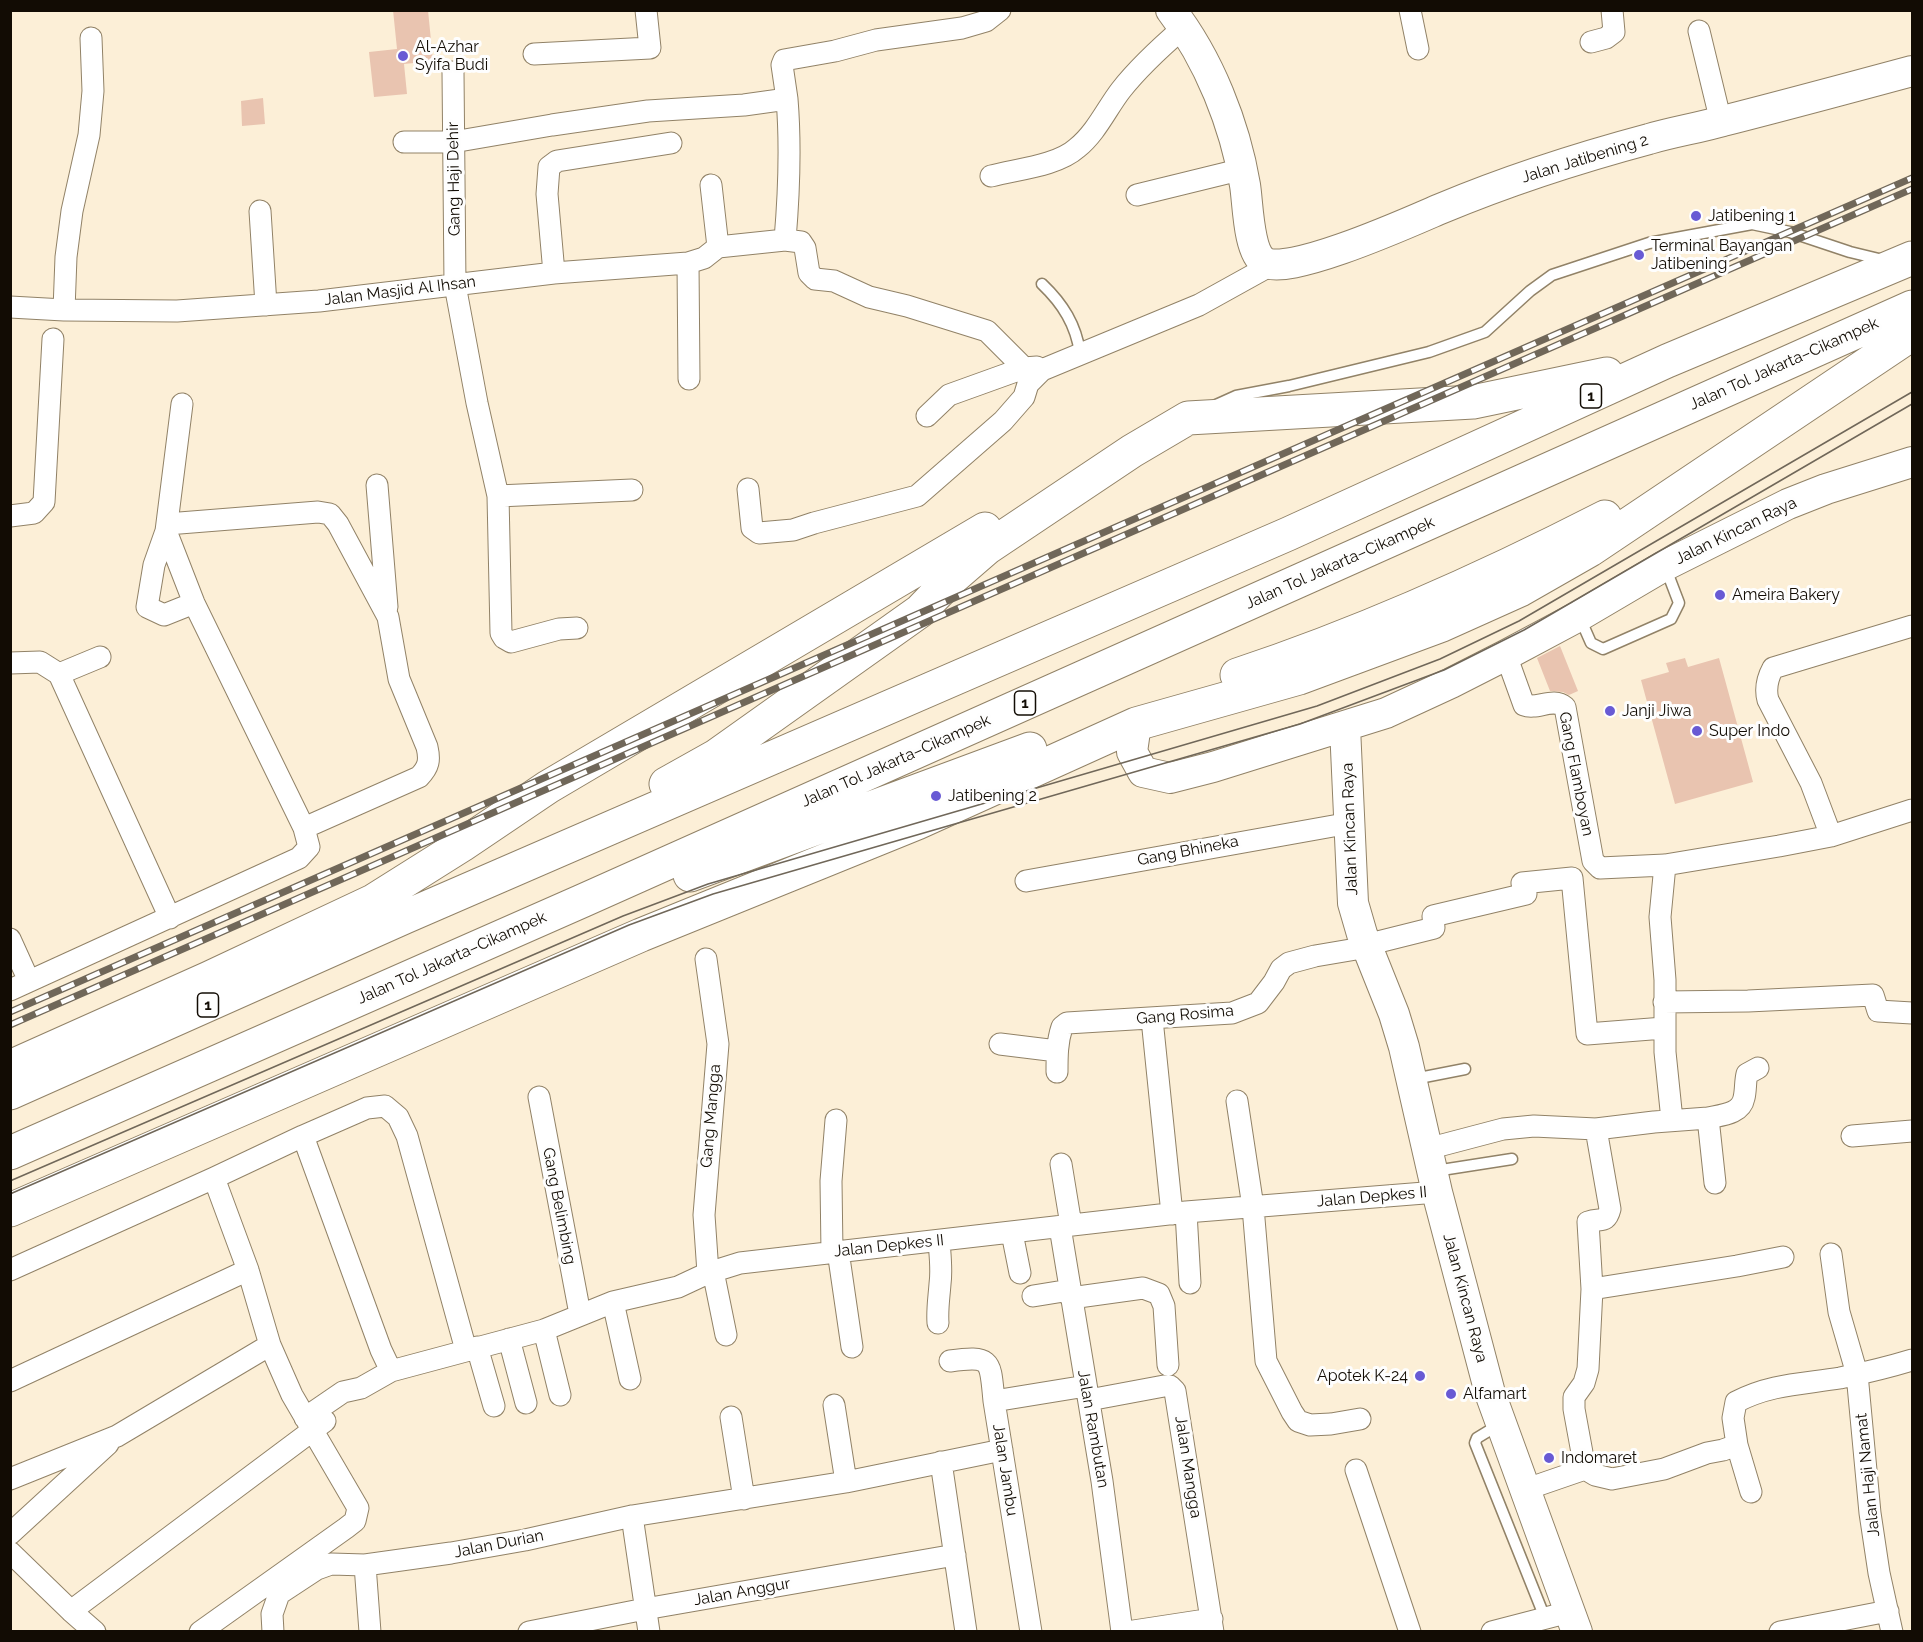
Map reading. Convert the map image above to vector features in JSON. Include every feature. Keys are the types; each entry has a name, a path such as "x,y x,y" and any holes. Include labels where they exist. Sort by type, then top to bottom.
{"highway":[{"name":"1","path":"10,1093 405,917 1288,534 1667,361 1905,261"},
{"name":"Jalan Tol Jakarta–Cikampek","path":"10,1153 1912,307"},
{"path":"10,1210 630,940 917,823 1136,724 1299,678 1442,625 1520,590 1590,550 1912,334"},
{"path":"405,917 598,823 716,756 920,611 950,580 987,548 1132,451 1188,418 1473,402 1667,361"},
{"path":"137,1098 365,1002 612,904 1000,761 1143,705 1266,665 1433,601 1537,552 1743,446"},
{"path":"10,1067 209,978 373,901 548,787 1042,495 1132,451"}],"main road":[{"path":"1180,16 1225,109 1243,169 1252,240 1256,253 1269,263"},
{"name":"Jalan Jatibening 2","path":"1269,263 1296,263 1337,250 1485,191 1568,163 1649,139 1912,71"},
{"name":"Jalan Kincan Raya","path":"1564,1620 1524,1490 1500,1424 1473,1330 1394,1014 1373,944 1353,903 1345,727 1386,713 1451,683 1579,616 1664,566 1788,504 1826,489 1912,462"},
{"path":"1136,724 1132,752 1143,772 1170,778 1345,727"}],"street":[{"path":"534,54 650,48 646,10"},
{"path":"1000,10 986,21 962,28 876,40 784,60 782,65 790,139 784,240 801,242 805,248 809,273 815,279 834,281 869,297 907,306 987,331 1033,369"},
{"path":"1410,10 1418,49"},
{"path":"1591,42 1606,38 1614,32 1611,10"},
{"path":"991,176 1055,161 1077,149 1180,16"},
{"path":"1699,31 1721,122"},
{"path":"64,310 66,257 72,211 89,135 93,91 91,38"},
{"name":"Gang Haji Dehir","path":"453,72 455,285 477,403 498,496 501,633 511,642 559,629 578,628"},
{"path":"404,142 453,142 648,111 744,105 787,99"},
{"path":"554,273 547,194 549,167 557,161 671,143"},
{"path":"1137,195 1243,169"},
{"path":"711,185 718,247"},
{"path":"260,211 266,305"},
{"name":"Jalan Masjid Al Ihsan","path":"10,307 177,311 266,305 554,273 688,263 704,258 718,247 784,240"},
{"path":"688,263 689,379"},
{"path":"927,416 949,395 1080,353 1199,305 1269,263"},
{"path":"10,516 34,513 44,502 53,339"},
{"path":"748,489 752,528 759,533 793,530 917,496 1003,421 1024,397 1033,369"},
{"path":"182,404 166,527 154,565 147,607 164,615 194,603"},
{"path":"304,828 419,777 427,769 430,758 399,679 388,616 377,485"},
{"path":"498,496 632,490"},
{"path":"166,527 318,512 330,514 338,524 388,616"},
{"path":"10,939 20,985 299,858 309,847 304,828 194,603 166,527"},
{"path":"1831,836 1811,783 1768,700 1766,694 1768,678 1773,668 1912,626"},
{"name":"Gang Flamboyan","path":"1506,655 1524,705 1528,707 1553,703 1565,707 1594,864 1600,868 1665,865"},
{"path":"59,674 100,657"},
{"path":"10,663 40,662 59,674 170,918"},
{"path":"1672,1120 1664,1028 1665,980 1660,917 1665,865 1831,836 1912,810"},
{"name":"Gang Bhineka","path":"1026,880 1350,823"},
{"name":"Gang Rosima","path":"1057,1072 1057,1051 1062,1027 1067,1023 1232,1013 1258,1003 1281,969 1289,963 1434,928 1433,916 1526,894 1522,883 1572,878 1587,1034 1664,1028"},
{"name":"Gang Mangga","path":"706,959 718,1044 704,1215 710,1272 726,1335"},
{"path":"1664,1002 1748,1001 1873,995 1878,1011 1912,1013"},
{"path":"1152,1019 1190,1283"},
{"path":"1000,1044 1057,1051"},
{"name":"Jalan Depkes II","path":"71,1611 309,1424 351,1403 361,1388 391,1371 544,1330 613,1302 678,1287 710,1272 740,1263 1179,1213 1253,1207 1432,1171 1503,1129 1534,1126 1596,1129 1708,1118 1738,1109 1744,1098 1746,1074 1758,1068"},
{"name":"Gang Belimbing","path":"539,1097 580,1314"},
{"path":"1237,1101 1253,1207 1264,1353 1272,1374 1298,1421 1310,1425 1360,1419"},
{"path":"10,1270 367,1108 385,1106 398,1117 407,1136 472,1349 494,1406"},
{"path":"1708,1118 1715,1183"},
{"path":"836,1120 831,1181 835,1251 852,1347"},
{"path":"1585,1469 1578,1438 1574,1397 1584,1383 1588,1369 1592,1289 1588,1222 1605,1219 1610,1209 1596,1129"},
{"path":"1852,1136 1912,1131"},
{"path":"303,1136 381,1350 391,1371"},
{"name":"Jalan Rambutan","path":"1061,1164 1070,1294 1102,1481 1122,1632"},
{"path":"200,1632 355,1521 358,1508 292,1395 270,1346 248,1270 214,1178"},
{"path":"1012,1233 1020,1273"},
{"path":"938,1323 937,1302 941,1264 939,1241"},
{"name":"Jalan Haji Namat","path":"1831,1254 1839,1312 1857,1374 1870,1513 1879,1573 1890,1621"},
{"path":"1592,1289 1783,1257"},
{"path":"10,1381 248,1270"},
{"path":"1033,1296 1143,1288 1159,1294 1164,1306 1168,1365"},
{"path":"613,1302 630,1379"},
{"path":"544,1330 560,1395"},
{"path":"509,1339 526,1403"},
{"path":"10,1479 117,1436 270,1346"},
{"path":"950,1361 982,1359 989,1366 994,1401"},
{"path":"1751,1492 1737,1445 1733,1418 1736,1402 1755,1392 1857,1374 1912,1360"},
{"name":"Jalan Mangga","path":"1088,1393 1164,1386 1170,1386 1175,1391 1213,1625"},
{"name":"Jalan Jambu","path":"1031,1632 994,1401 1088,1393"},
{"path":"834,1405 846,1482"},
{"path":"731,1417 744,1499"},
{"path":"10,1534 117,1436"},
{"path":"1524,1490 1585,1469 1596,1475 1612,1479 1664,1468 1737,1445"},
{"name":"Jalan Durian","path":"273,1632 272,1614 279,1594 317,1569 331,1564 365,1565 472,1550 632,1516 846,1482 1002,1450"},
{"path":"941,1462 966,1632"},
{"path":"1356,1470 1410,1632"},
{"path":"632,1516 649,1632"},
{"path":"10,1552 94,1632"},
{"name":"Jalan Anggur","path":"529,1632 645,1609 955,1555"},
{"path":"365,1565 370,1632"},
{"path":"1492,1632 1564,1620"},
{"path":"1780,1632 1890,1621"},
{"path":"1127,1632 1213,1625"}],"lane":[{"path":"1188,418 1236,396 1288,386 1429,352 1485,332 1530,291 1552,275 1649,243 1752,224 1790,232 1851,252 1905,261"},
{"path":"1042,284 1062,306 1074,328 1080,353"},
{"path":"1579,616 1591,643 1603,649 1671,619 1679,603 1664,566"},
{"path":"1411,1080 1465,1069"},
{"path":"1432,1171 1512,1159"},
{"path":"1500,1424 1477,1438 1475,1443 1564,1620"}],"building":[{"name":"Al-Azhar Syifa Budi","path":"393,10 428,10 433,61 404,64 407,94 374,97 369,52 397,49"},
{"path":"263,98 265,124 242,126 241,101"},
{"path":"1560,646 1578,691 1569,695 1550,691 1537,658"},
{"name":"Super Indo","path":"1685,658 1688,667 1719,658 1753,782 1675,804 1641,680 1669,672 1666,663"}],"tram line":[{"path":"10,1181 623,916 708,884 1317,706 1440,659 1519,621 1912,392"},
{"path":"10,1194 629,925 713,894 1300,724 1444,670 1524,630 1912,404"}],"railway":[{"path":"10,1012 1912,178"},
{"path":"10,1025 1912,189"}],"place":[{"name":"Al-Azhar Syifa Budi","path":"403,56"},
{"name":"Jatibening 1","path":"1696,216"},
{"name":"Terminal Bayangan Jatibening","path":"1639,255"},
{"name":"Ameira Bakery","path":"1720,595"},
{"name":"Janji Jiwa","path":"1610,711"},
{"name":"Super Indo","path":"1697,731"},
{"name":"Jatibening 2","path":"936,796"},
{"name":"Apotek K-24","path":"1420,1376"},
{"name":"Alfamart","path":"1451,1394"},
{"name":"Indomaret","path":"1549,1458"}]}
